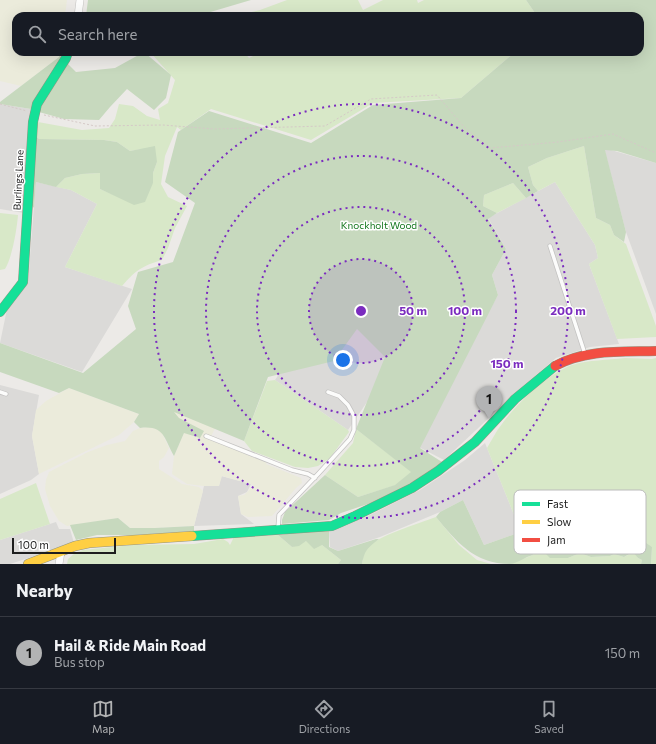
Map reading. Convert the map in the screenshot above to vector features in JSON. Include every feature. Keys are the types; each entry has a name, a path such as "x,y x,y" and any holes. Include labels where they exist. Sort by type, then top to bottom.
{"street":[{"path":"78,12 80,0"},
{"name":"Burlings Lane","path":"0,312 23,282 34,113 37,104 67,56"},
{"path":"28,564 75,546 89,543 332,526 412,488 438,471 475,442 515,399 551,368 565,360 608,352 656,351"},
{"path":"59,564 61,552"}],"lane":[{"path":"550,246 586,355"},
{"path":"0,392 6,394"},
{"path":"278,529 279,515 350,439 354,430 354,416 348,405 339,396 328,392"},
{"path":"206,436 292,470 308,474 315,478"}],"path":[{"path":"0,104 95,126 163,125 214,129 324,126 371,99 437,95 464,127 490,148 558,142 613,134 656,153"}],"shaded area":[{"path":"0,104 31,109 24,213 0,209"},
{"path":"604,148 656,163 656,314 626,232"},
{"path":"36,182 71,190 97,204 65,267 132,289 82,372 0,343 7,309 28,281"},
{"path":"555,182 595,245 598,258 589,264 619,344 590,347 556,358 523,386 444,460 415,445 498,295 492,275 506,249 488,218"},
{"path":"356,324 397,358 348,430 275,380 286,364"},
{"path":"0,385 39,395 32,436 39,474 31,480 0,494"},
{"path":"485,443 514,515 514,534 484,545 463,500 440,512 380,537 338,551 330,547 329,529 368,516 420,490 465,460"},
{"path":"221,476 251,484 247,492 238,496 241,514 254,524 194,526 204,486 219,486"},
{"path":"56,522 59,529 70,529 74,543 10,564 0,564 0,540"}],"green space":[{"path":"0,0 67,0 66,12 12,12 12,56 59,57 21,86 0,81"},
{"path":"88,0 251,0 210,12 86,12"},
{"path":"287,0 358,0 363,10 383,0 417,0 418,3 424,0 526,0 534,12 252,12"},
{"name":"Knockholt Wood","path":"526,0 656,0 656,163 617,151 605,150 626,232 624,242 614,235 610,225 596,218 584,146 547,158 528,167 533,185 538,191 526,198 513,183 484,195 483,206 497,213 488,219 506,249 492,275 498,295 420,448 442,462 423,477 374,502 341,513 329,520 282,524 285,512 325,475 358,497 395,485 411,472 356,429 385,357 357,329 334,361 268,377 244,441 174,412 179,418 204,431 200,438 184,433 174,456 163,434 154,429 140,428 134,422 139,414 69,388 59,393 0,372 0,343 83,373 136,329 128,306 138,272 173,262 195,203 165,182 178,132 209,111 311,143 373,105 461,98 510,56 644,56 644,12 534,12"},
{"path":"63,56 31,109 0,104 0,102 59,57"},
{"path":"137,56 149,56 171,75 166,98 154,110 127,89 99,120 64,119 39,112 40,105 67,63 76,72 115,68"},
{"path":"154,56 247,56 249,58 253,56 510,56 461,98 373,103 311,140 211,109 181,130 177,127 165,156 161,184 168,197 187,206 175,228 162,260 149,264 140,269 122,286 65,267 97,204 71,190 56,187 65,178 82,174 100,173 100,189 116,196 153,183 153,173 157,162 142,149 130,151 117,142 104,140 39,139 35,135 38,122 82,130 109,128 115,119 119,104 133,106 147,116 160,120 158,109 168,103 175,80"},
{"path":"35,135 39,139 104,140 117,142 130,151 155,146 157,162 153,173 153,183 145,202 134,205 100,189 100,173 82,174 65,178 56,187 36,182 34,208 30,203"},
{"path":"584,146 596,218 610,225 614,235 626,244 656,326 656,337 617,339 589,264 598,258 595,245 555,182 538,191 533,185 528,167 547,158"},
{"path":"513,183 526,198 497,213 483,206 484,195"},
{"path":"0,213 18,215 10,258 5,269 0,270"},
{"path":"625,358 656,358 656,564 651,564 652,547 646,545 646,490 514,490 514,515 487,448 508,416 543,382 572,365 591,361"},
{"path":"275,380 349,432 330,458 318,466 308,468 295,467 252,451 244,441 267,381"},
{"path":"69,388 139,414 134,422 119,435 39,474 32,436 36,410 46,401"},
{"path":"181,389 226,408 210,438 268,460 266,464 301,478 302,483 272,516 248,517 241,514 238,496 244,495 254,485 222,476 219,486 187,484 172,474 174,456 184,433 170,423"},
{"path":"149,427 157,429 162,433 169,448 164,457 159,461 159,469 182,484 199,487 203,491 194,526 130,528 118,518 67,526 59,521 50,506 45,489 49,472 88,452 107,445 125,441 133,431 140,428"},
{"path":"356,429 412,472 396,485 358,497 325,475 353,443"},
{"path":"36,483 50,524 0,540 0,499"},
{"path":"463,500 484,545 514,534 514,554 533,555 510,564 486,560 467,550 451,534 436,517 440,512"},
{"path":"436,517 459,545 477,560 491,564 362,564 366,549 379,539"},
{"path":"118,518 130,528 194,526 194,531 136,535 97,535 76,540 70,525"},
{"path":"329,529 329,547 338,551 379,539 368,549 364,555 362,564 338,564 341,560 322,545 314,549 306,541 299,546 292,547 278,535"},
{"path":"278,535 292,547 306,541 322,545 341,560 338,564 67,564 68,559 75,553 83,550 133,545 194,544 223,539 230,545 234,537"},
{"path":"646,543 652,547 651,564 641,564 642,560 635,554 646,554"},
{"path":"546,554 578,554 568,558 550,558"},
{"path":"568,554 568,558 578,554 591,557 610,556 614,554 624,557 630,554 635,554 642,560 641,564 510,564 533,555"},
{"path":"583,554 614,554 610,556 591,557"},
{"path":"614,554 629,554 624,557"}],"traffic: fast":[{"path":"0,312 23,282 33,122 37,104 67,56"},
{"path":"192,536 332,526 355,516 412,488 438,471 475,442 515,399 555,366"}],"traffic: slow":[{"path":"28,564 75,546 89,543 192,536"}],"traffic: jam":[{"path":"555,366 579,357 604,352 656,351"}],"place":[{"name":"Hail & Ride Main Road","path":"489,419"}]}
